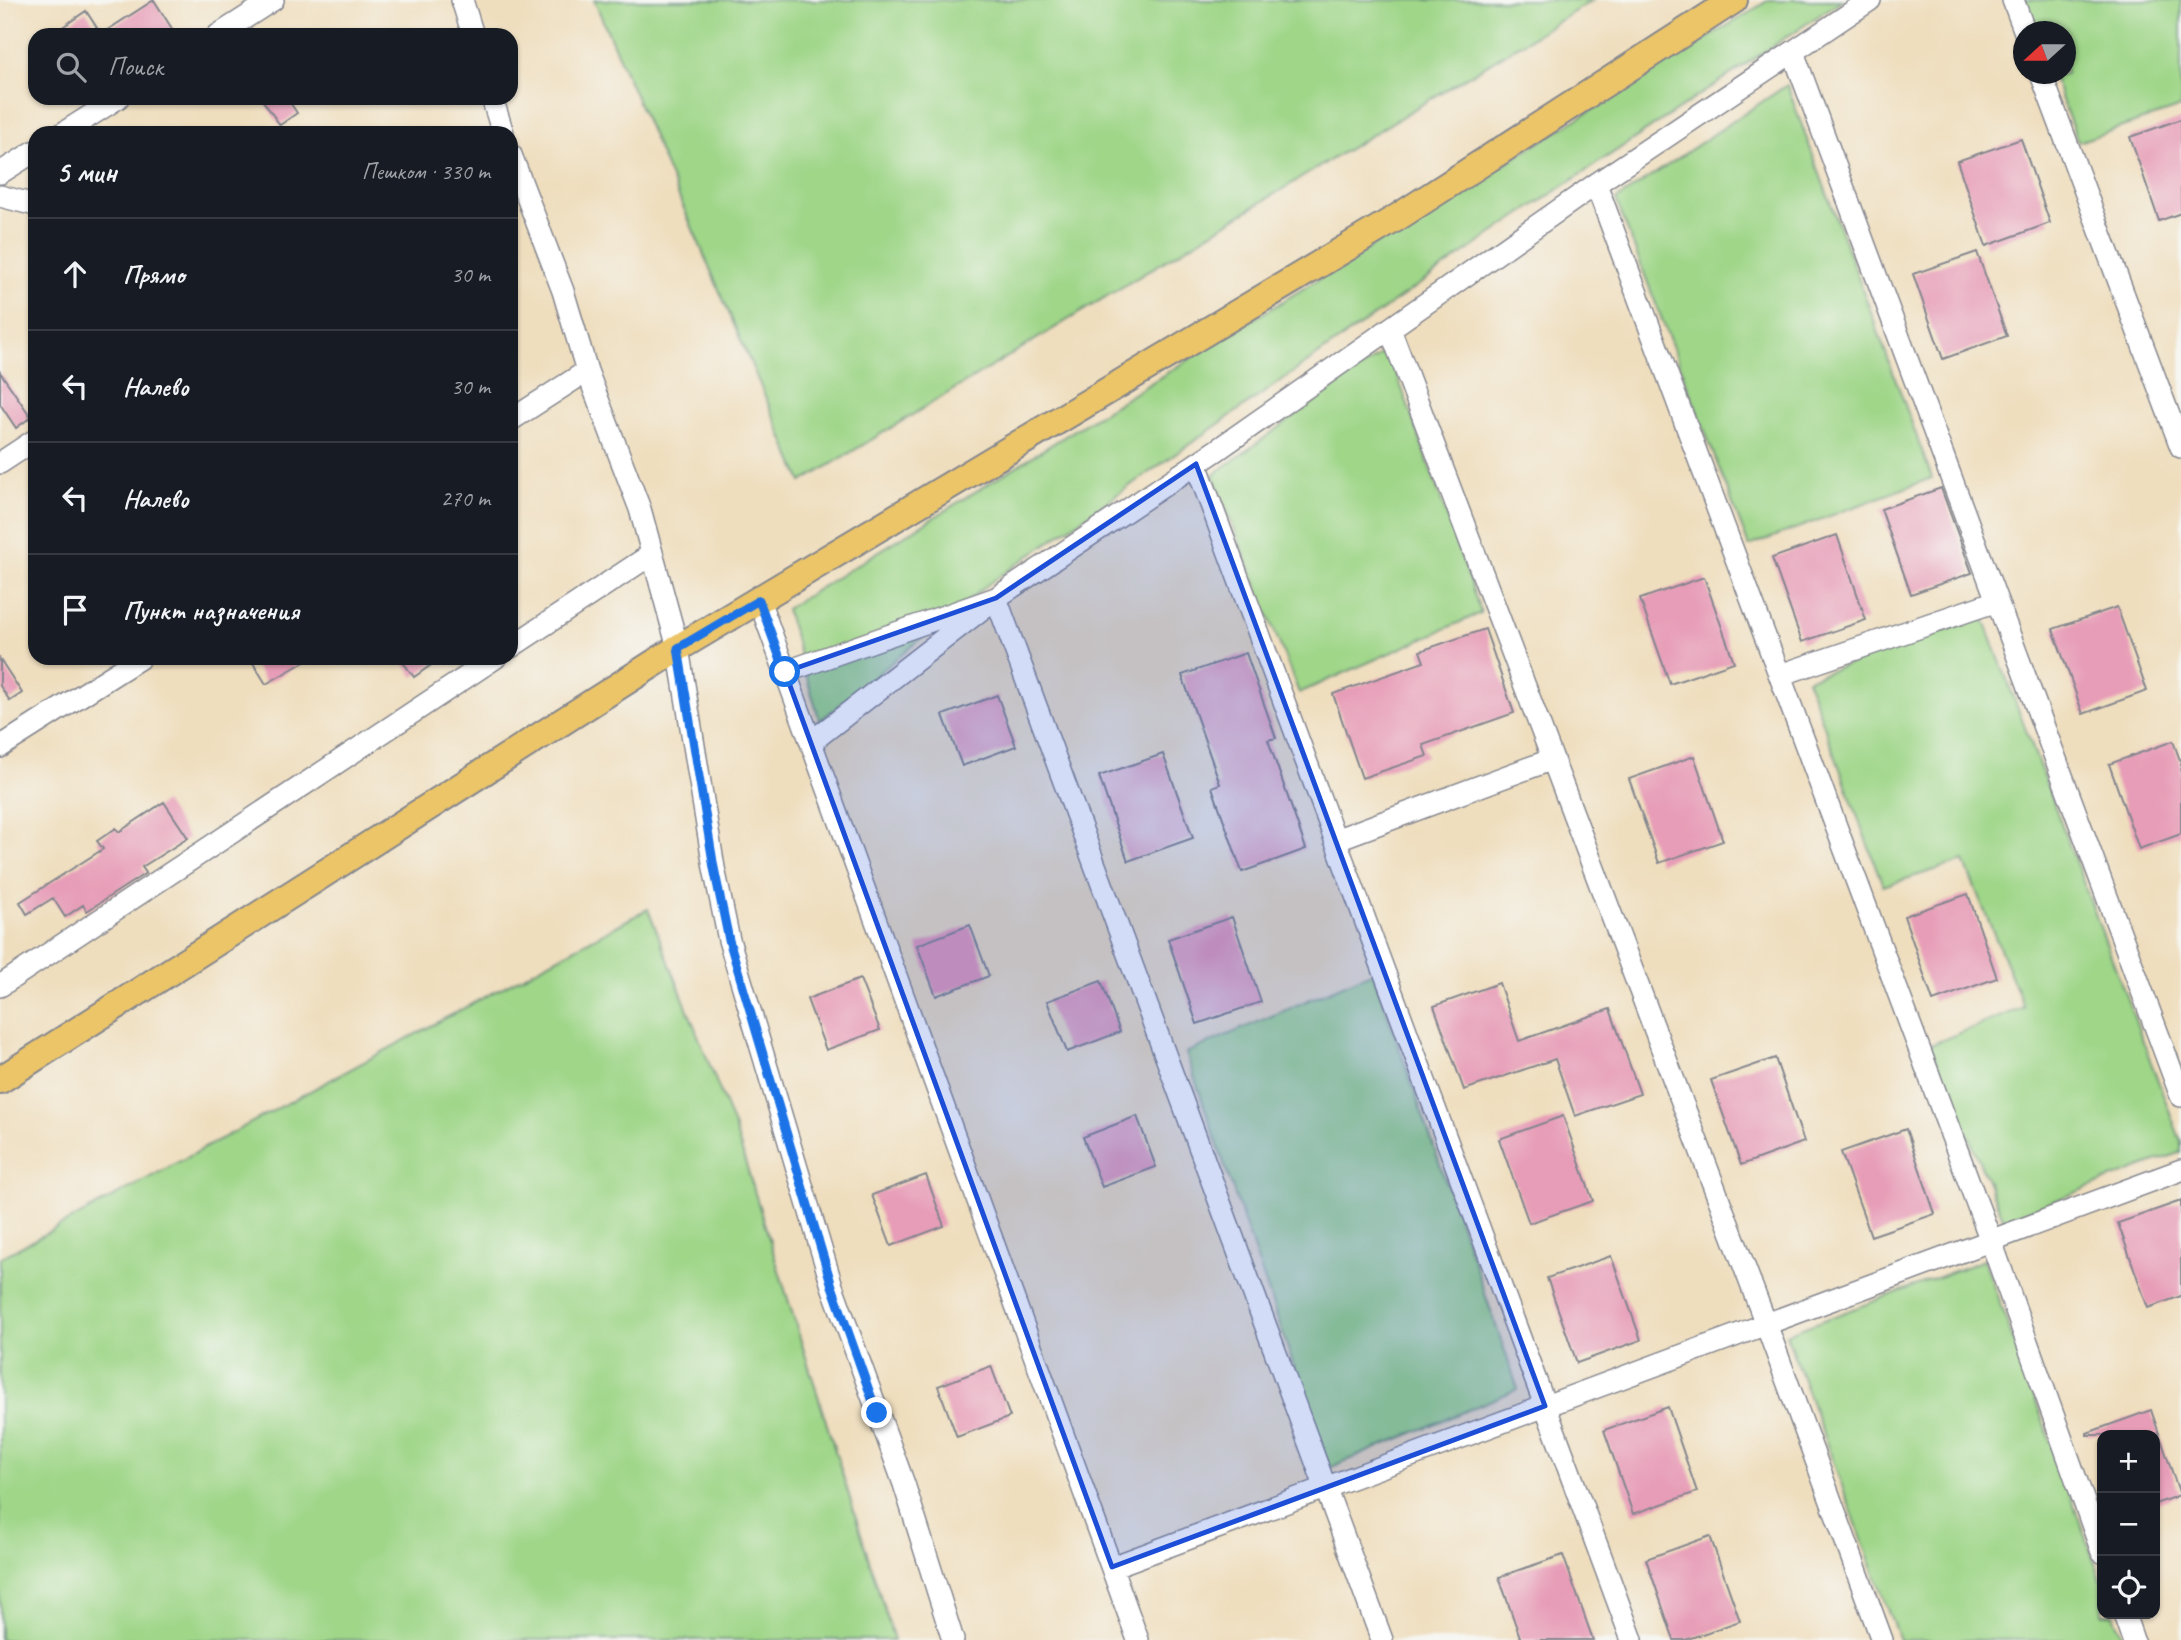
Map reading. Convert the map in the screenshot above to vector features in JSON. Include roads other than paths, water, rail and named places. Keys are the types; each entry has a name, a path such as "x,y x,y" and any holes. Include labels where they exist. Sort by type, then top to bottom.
{"main road":[{"path":"0,1080 678,648 1398,217 1734,0"}],"street":[{"path":"229,28 273,0"},
{"path":"462,0 471,28"},
{"path":"811,742 996,598 1196,464 1596,184 1870,0"},
{"path":"2013,0 2021,21"},
{"path":"1793,52 2181,1096"},
{"path":"2045,84 2181,447"},
{"path":"74,126 107,105"},
{"path":"494,105 501,126"},
{"path":"0,173 28,155"},
{"path":"518,173 563,290 587,371 640,509 678,648 714,868 729,940 832,1286 904,1484 953,1640"},
{"path":"1596,184 1991,1241 2097,1538"},
{"path":"0,196 28,203"},
{"path":"1390,329 1766,1324 1882,1640"},
{"path":"518,415 587,371"},
{"path":"0,463 28,445"},
{"path":"1196,464 1632,1640"},
{"path":"518,642 652,554"},
{"path":"785,672 996,598"},
{"path":"996,598 1382,1640"},
{"path":"759,600 1139,1640"},
{"path":"1780,675 1997,601"},
{"path":"0,747 129,665"},
{"path":"0,986 484,665"},
{"path":"1335,840 1553,759"},
{"path":"1112,1567 2181,1170"},
{"path":"2126,1619 2133,1640"}]}
